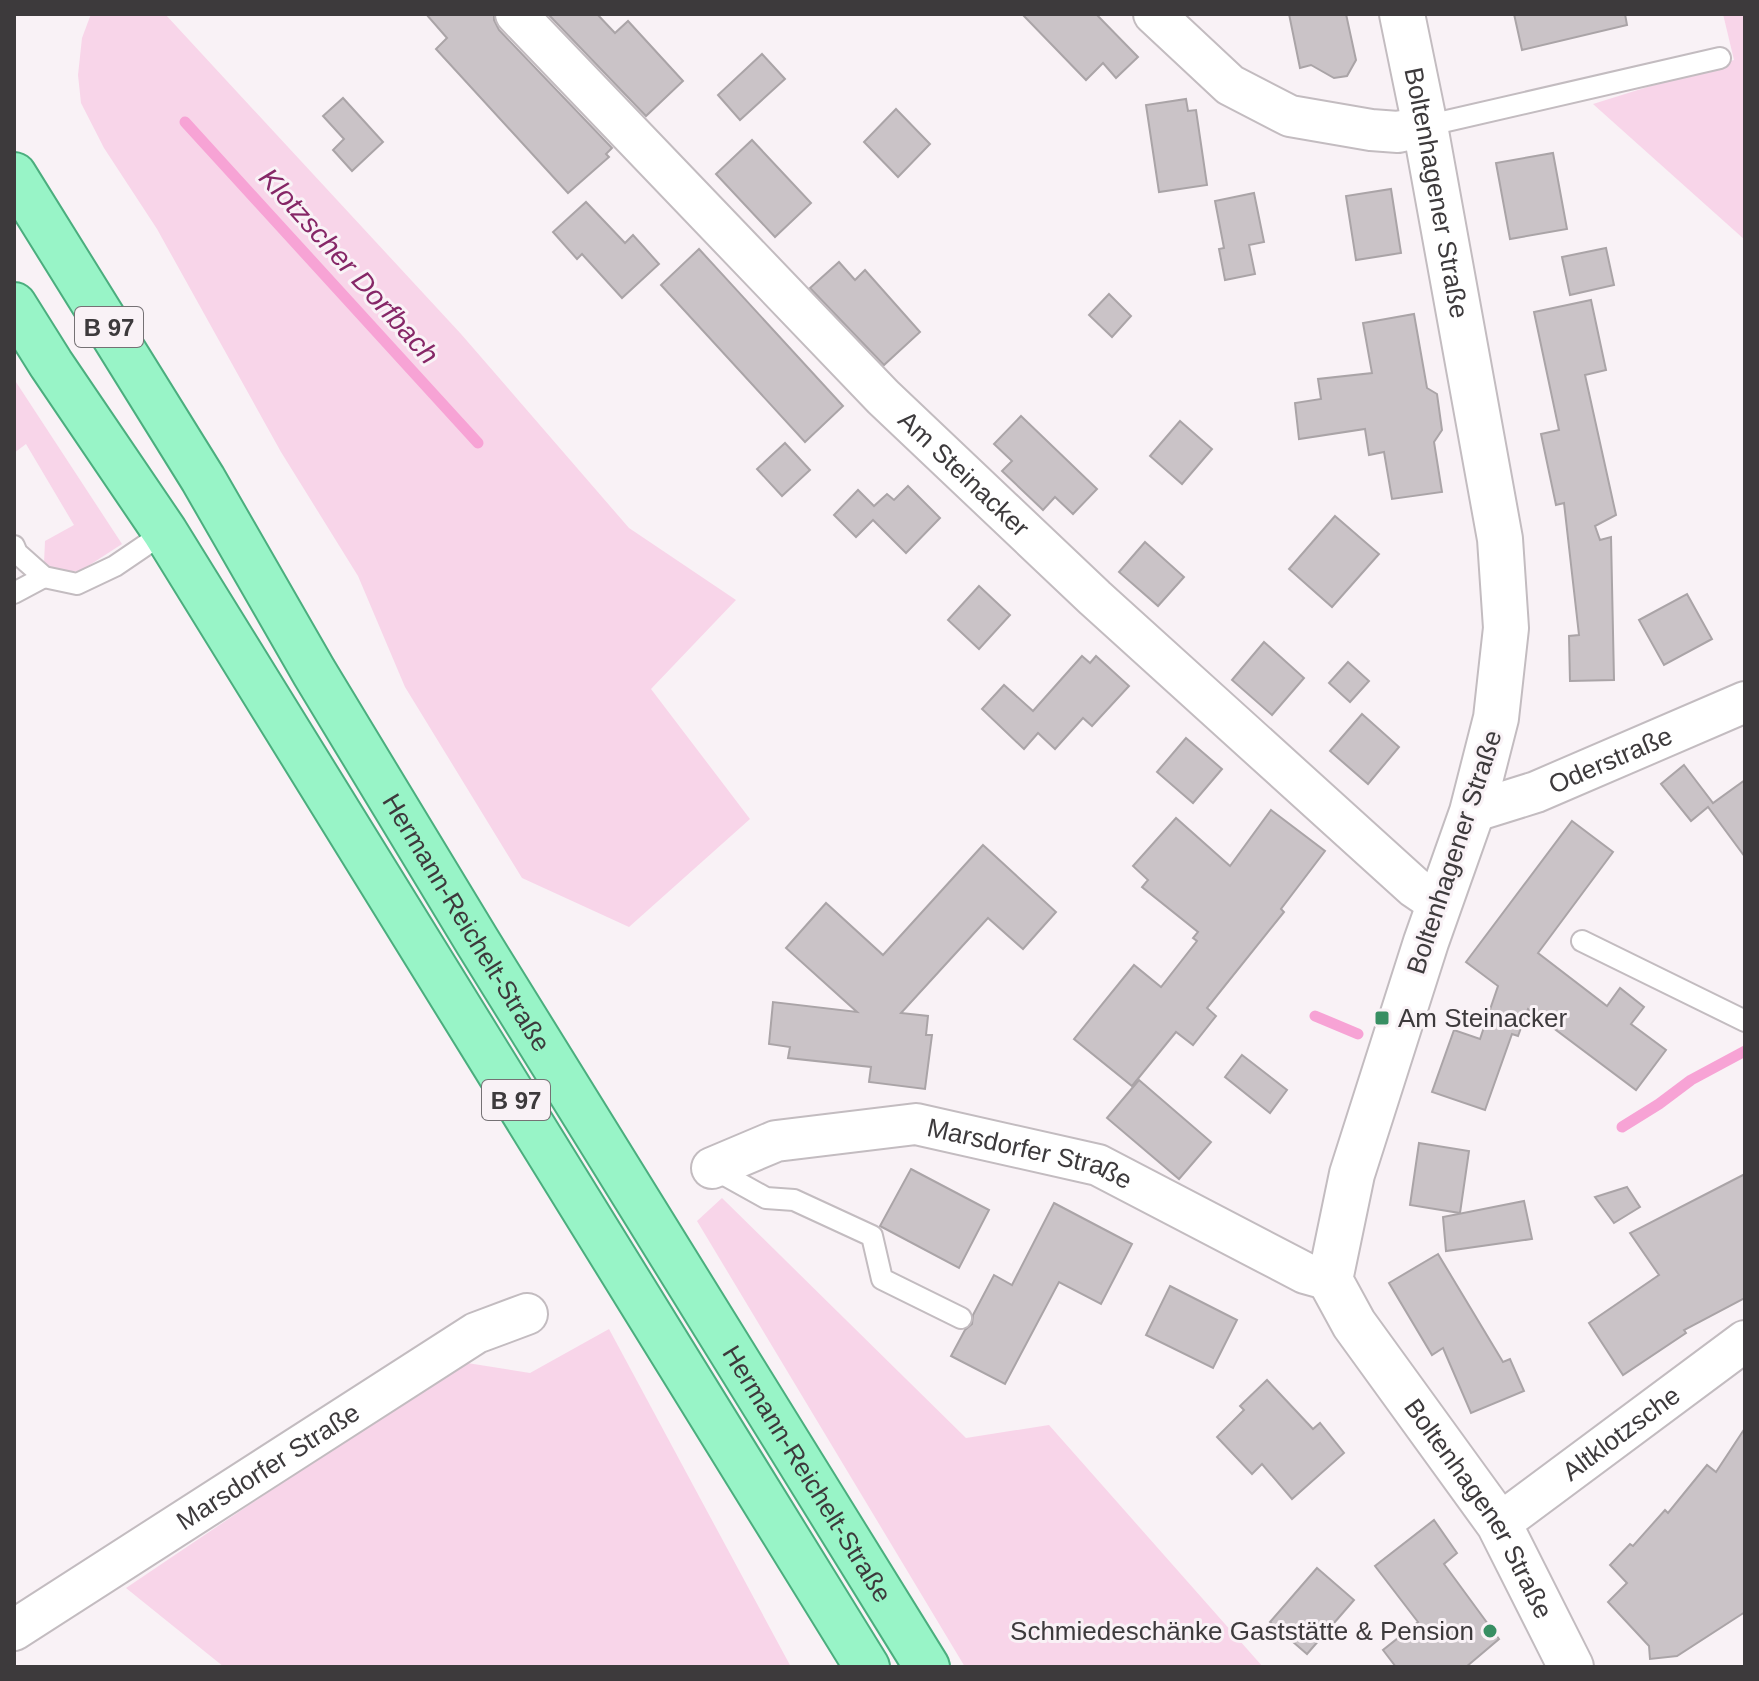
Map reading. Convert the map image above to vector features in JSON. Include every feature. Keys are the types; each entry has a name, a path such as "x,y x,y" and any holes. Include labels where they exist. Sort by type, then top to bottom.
{"main road":[{"name":"Hermann-Reichelt-Straße","path":"14,175 203,479 314,672 477,941 927,1667"},
{"name":"Hermann-Reichelt-Straße","path":"14,305 165,532 867,1667"}],"street":[{"name":"Am Steinacker","path":"516,14 883,397 1119,619 1414,887 1439,904"},
{"path":"1154,14 1230,85 1290,116 1371,130 1398,132 1425,126"},
{"name":"Boltenhagener Straße","path":"1402,14 1500,539 1506,628 1496,718 1472,812 1398,1027 1352,1174 1330,1280 1354,1324 1499,1524 1571,1667"},
{"name":"Oderstraße","path":"1472,812 1536,792 1745,702"},
{"name":"Marsdorfer Straße","path":"712,1168 776,1141 916,1124 1098,1165 1292,1267 1330,1280"},
{"name":"Marsdorfer Straße","path":"14,1630 476,1333 527,1314"},
{"name":"Altklotzsche","path":"1499,1524 1745,1341"}],"lane":[{"path":"1425,126 1720,58"},
{"path":"14,546 17,553 44,577 77,584 115,566 165,532"},
{"path":"14,593 44,577"},
{"path":"1582,941 1745,1021"},
{"path":"712,1168 766,1198 794,1200 872,1236 882,1279 961,1318"}],"shaded area":[{"path":"91,14 165,14 461,334 629,528 736,600 651,689 750,819 629,927 522,878 405,687 358,576 281,452 157,229 104,148 81,103 78,75 82,38"},
{"path":"1723,14 1745,14 1745,240 1593,104 1734,60"},
{"path":"14,379 122,544 82,570 63,574 44,563 45,541 74,525 26,444 14,453"},
{"path":"722,1198 966,1438 1049,1425 1263,1667 965,1667 697,1221"},
{"path":"609,1329 791,1667 224,1667 126,1588 461,1362 530,1373"}],"building":[{"path":"426,14 494,14 499,30 612,148 606,154 609,157 568,193 436,49 447,38"},
{"path":"548,14 597,14 615,33 628,21 683,81 646,116"},
{"path":"1022,14 1096,14 1138,57 1116,78 1103,63 1086,80"},
{"path":"1289,14 1346,14 1356,60 1347,76 1334,78 1311,65 1300,68"},
{"path":"1514,14 1625,14 1627,25 1522,50"},
{"path":"762,54 785,79 740,120 718,95"},
{"path":"343,98 383,142 352,171 333,150 344,139 323,116"},
{"path":"1186,99 1188,111 1196,110 1207,185 1159,192 1146,105"},
{"path":"896,109 930,144 898,177 864,142"},
{"path":"752,140 811,203 775,237 716,174"},
{"path":"1553,153 1567,229 1510,239 1496,163"},
{"path":"1391,189 1401,253 1356,260 1346,196"},
{"path":"1254,193 1264,242 1249,245 1255,274 1225,280 1219,249 1224,248 1215,201"},
{"path":"586,202 625,243 633,235 659,264 622,298 582,254 577,259 553,232"},
{"path":"1606,248 1614,285 1570,295 1562,257"},
{"path":"699,249 843,406 805,442 661,285"},
{"path":"839,262 855,280 865,270 920,332 884,365 810,288"},
{"path":"1109,294 1131,316 1112,337 1089,315"},
{"path":"1591,300 1606,370 1585,375 1616,515 1595,526 1600,540 1611,537 1614,680 1570,681 1569,636 1579,635 1564,503 1556,505 1541,434 1559,430 1534,312"},
{"path":"1414,314 1427,388 1437,394 1442,430 1434,442 1442,492 1392,499 1384,452 1369,455 1365,429 1299,439 1295,403 1321,399 1318,379 1372,373 1363,323"},
{"path":"1021,416 1097,489 1073,514 1055,497 1043,510 1002,471 1012,461 994,444"},
{"path":"1180,421 1212,449 1182,484 1150,456"},
{"path":"785,443 810,470 782,496 757,469"},
{"path":"908,486 940,518 906,553 873,520 856,537 834,515 858,490 874,506 887,494 894,500"},
{"path":"1335,516 1379,554 1332,607 1289,569"},
{"path":"1145,542 1184,577 1158,606 1119,572"},
{"path":"979,586 1010,615 979,649 948,620"},
{"path":"1687,594 1712,639 1664,665 1639,620"},
{"path":"1264,642 1304,678 1272,715 1232,680"},
{"path":"1082,656 1090,663 1096,656 1129,686 1092,726 1083,718 1055,749 1038,733 1024,749 982,709 1004,685 1033,711"},
{"path":"1348,662 1369,681 1350,702 1329,683"},
{"path":"1362,714 1399,747 1368,784 1330,751"},
{"path":"1186,738 1222,769 1193,803 1157,772"},
{"path":"1684,765 1713,803 1745,780 1745,857 1708,807 1691,821 1661,784"},
{"path":"1271,810 1325,851 1281,909 1284,912 1207,1008 1216,1016 1193,1045 1176,1032 1132,1086 1074,1039 1134,965 1161,987 1197,941 1193,938 1198,932 1142,887 1148,880 1133,866 1176,818 1230,866"},
{"path":"1572,821 1613,852 1538,953 1607,1006 1620,988 1644,1007 1631,1024 1666,1050 1636,1090 1528,1009 1518,1036 1512,1034 1485,1110 1432,1092 1454,1030 1480,1039 1498,986 1466,962"},
{"path":"983,845 1056,912 1023,949 988,918 901,1013 928,1016 926,1035 932,1035 925,1089 869,1082 871,1067 788,1058 790,1047 769,1044 773,1002 857,1012 786,948 826,903 883,955"},
{"path":"1242,1055 1287,1090 1270,1113 1225,1077"},
{"path":"1139,1080 1211,1142 1179,1179 1107,1118"},
{"path":"1419,1143 1469,1151 1460,1213 1410,1205"},
{"path":"911,1169 989,1210 959,1268 880,1226"},
{"path":"1745,1174 1745,1298 1684,1330 1686,1333 1623,1375 1589,1323 1659,1275 1630,1233"},
{"path":"1627,1187 1640,1207 1614,1223 1595,1197"},
{"path":"1524,1201 1532,1239 1446,1251 1443,1217"},
{"path":"1054,1203 1132,1244 1101,1304 1059,1282 1005,1384 951,1356 965,1330 972,1324 973,1315 994,1275 1012,1285"},
{"path":"1438,1254 1503,1362 1510,1359 1524,1391 1471,1413 1443,1348 1432,1355 1389,1283"},
{"path":"1170,1286 1237,1320 1213,1368 1146,1335"},
{"path":"1267,1380 1313,1429 1320,1423 1344,1453 1292,1499 1262,1464 1252,1474 1217,1437 1244,1410 1240,1406"},
{"path":"1745,1428 1745,1612 1677,1656 1650,1659 1649,1646 1608,1602 1627,1583 1610,1565 1630,1544 1633,1546 1665,1510 1668,1513 1707,1465 1716,1472"},
{"path":"1434,1520 1457,1553 1444,1564 1499,1639 1466,1667 1396,1667 1383,1650 1418,1622 1375,1566"},
{"path":"1317,1568 1354,1600 1307,1654 1270,1622"}],"waterway":[{"name":"Klotzscher Dorfbach","path":"185,122 478,443"},
{"name":"Klotzscher Dorfbach","path":"1315,1016 1358,1034"},
{"name":"Klotzscher Dorfbach","path":"1622,1127 1691,1080 1745,1051"}],"place":[{"name":"Am Steinacker","path":"1382,1018"},
{"name":"Schmiedeschänke Gaststätte & Pension","path":"1490,1631"}]}
